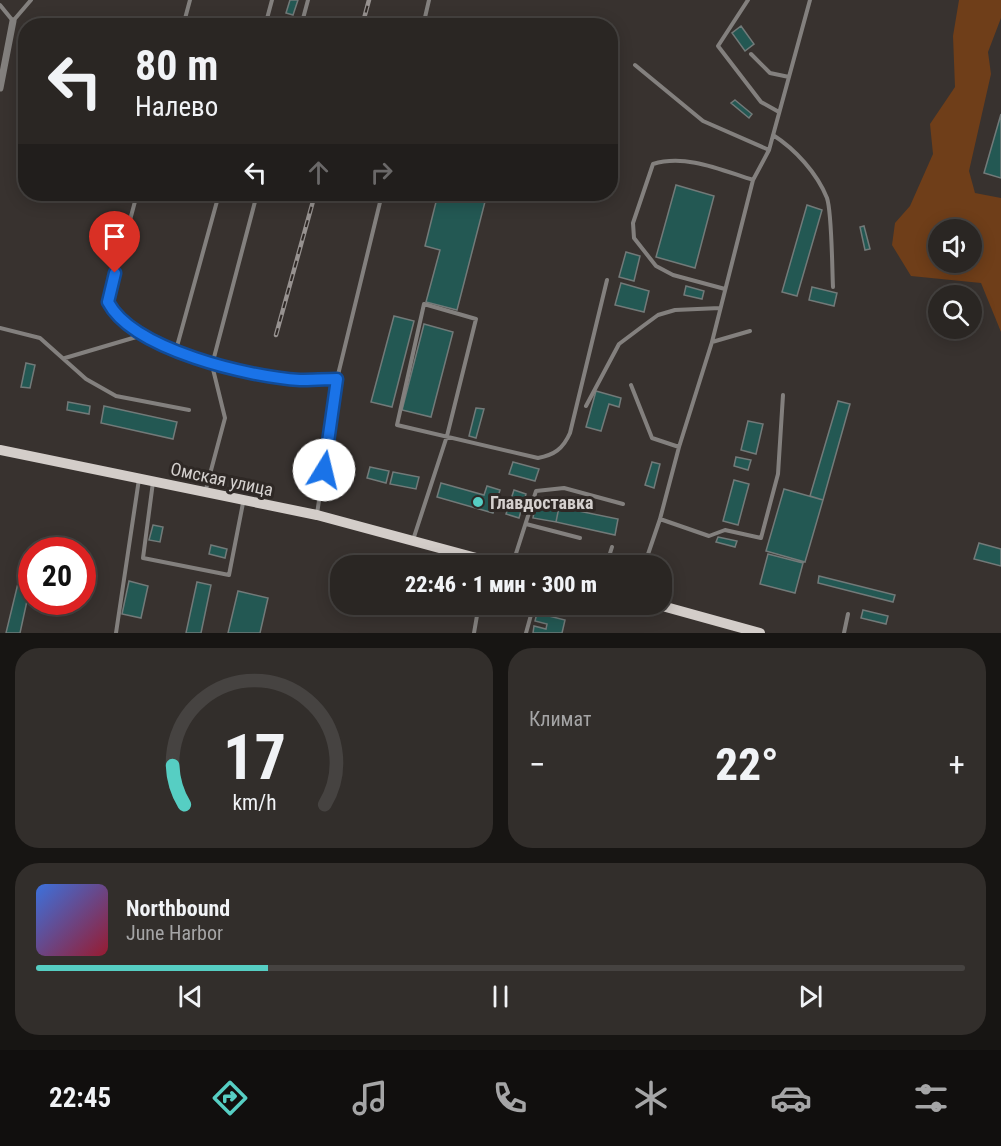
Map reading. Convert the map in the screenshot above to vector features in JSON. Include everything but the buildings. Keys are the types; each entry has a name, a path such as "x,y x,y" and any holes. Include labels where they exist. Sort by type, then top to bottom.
{"main road":[{"name":"Омская улица","path":"0,450 317,515 460,555"},
{"path":"672,609 760,633"}],"street":[{"path":"0,88 13,21"}],"lane":[{"path":"0,5 13,21 32,0"},
{"path":"185,18 190,0"},
{"path":"267,18 272,0"},
{"path":"303,18 308,0"},
{"path":"425,18 429,0"},
{"path":"748,0 718,46 761,102 779,112"},
{"path":"648,555 711,342 753,180 769,150 810,0"},
{"path":"751,54 770,73 789,77"},
{"path":"635,65 703,121 769,150"},
{"path":"773,135 790,146 810,170 828,199 833,287"},
{"path":"725,289 673,275 656,266 634,238 633,223 653,164 667,160 689,162 753,180"},
{"path":"135,201 108,302 127,324 143,335 212,365 299,380 337,379"},
{"path":"176,350 217,201"},
{"path":"206,491 225,418 212,365 255,201"},
{"path":"317,515 337,379 380,201"},
{"path":"413,541 447,436 476,319 424,304 397,425 447,436 538,458 550,456 560,450 570,433 607,280"},
{"path":"586,406 619,344 658,315 720,308"},
{"path":"0,328 40,338 86,379 116,396 189,410"},
{"path":"711,342 750,331"},
{"path":"65,358 143,335"},
{"path":"631,385 652,438 679,447"},
{"path":"660,519 710,536 725,530 761,538 778,474 783,395"},
{"path":"116,633 140,478"},
{"path":"153,481 143,558 229,575 244,500"},
{"path":"516,555 537,491 564,488 622,504"},
{"path":"526,524 580,538"},
{"path":"609,555 612,547"},
{"path":"844,633 848,614"},
{"path":"474,633 477,615"},
{"path":"526,633 531,615"}],"shaded area":[{"path":"959,0 1001,0 1001,18 988,52 991,74 969,171 975,193 1001,198 1001,332 981,283 911,276 892,245 895,223 910,206 933,154 930,124 955,87 953,36"}],"railway":[{"path":"364,18 369,0"},
{"path":"276,335 313,201"}],"place":[{"name":"Главдоставка","path":"478,502"}],"route":[{"path":"115,273 108,302 112,310 143,335 212,365 299,380 337,379 324,470"}]}
